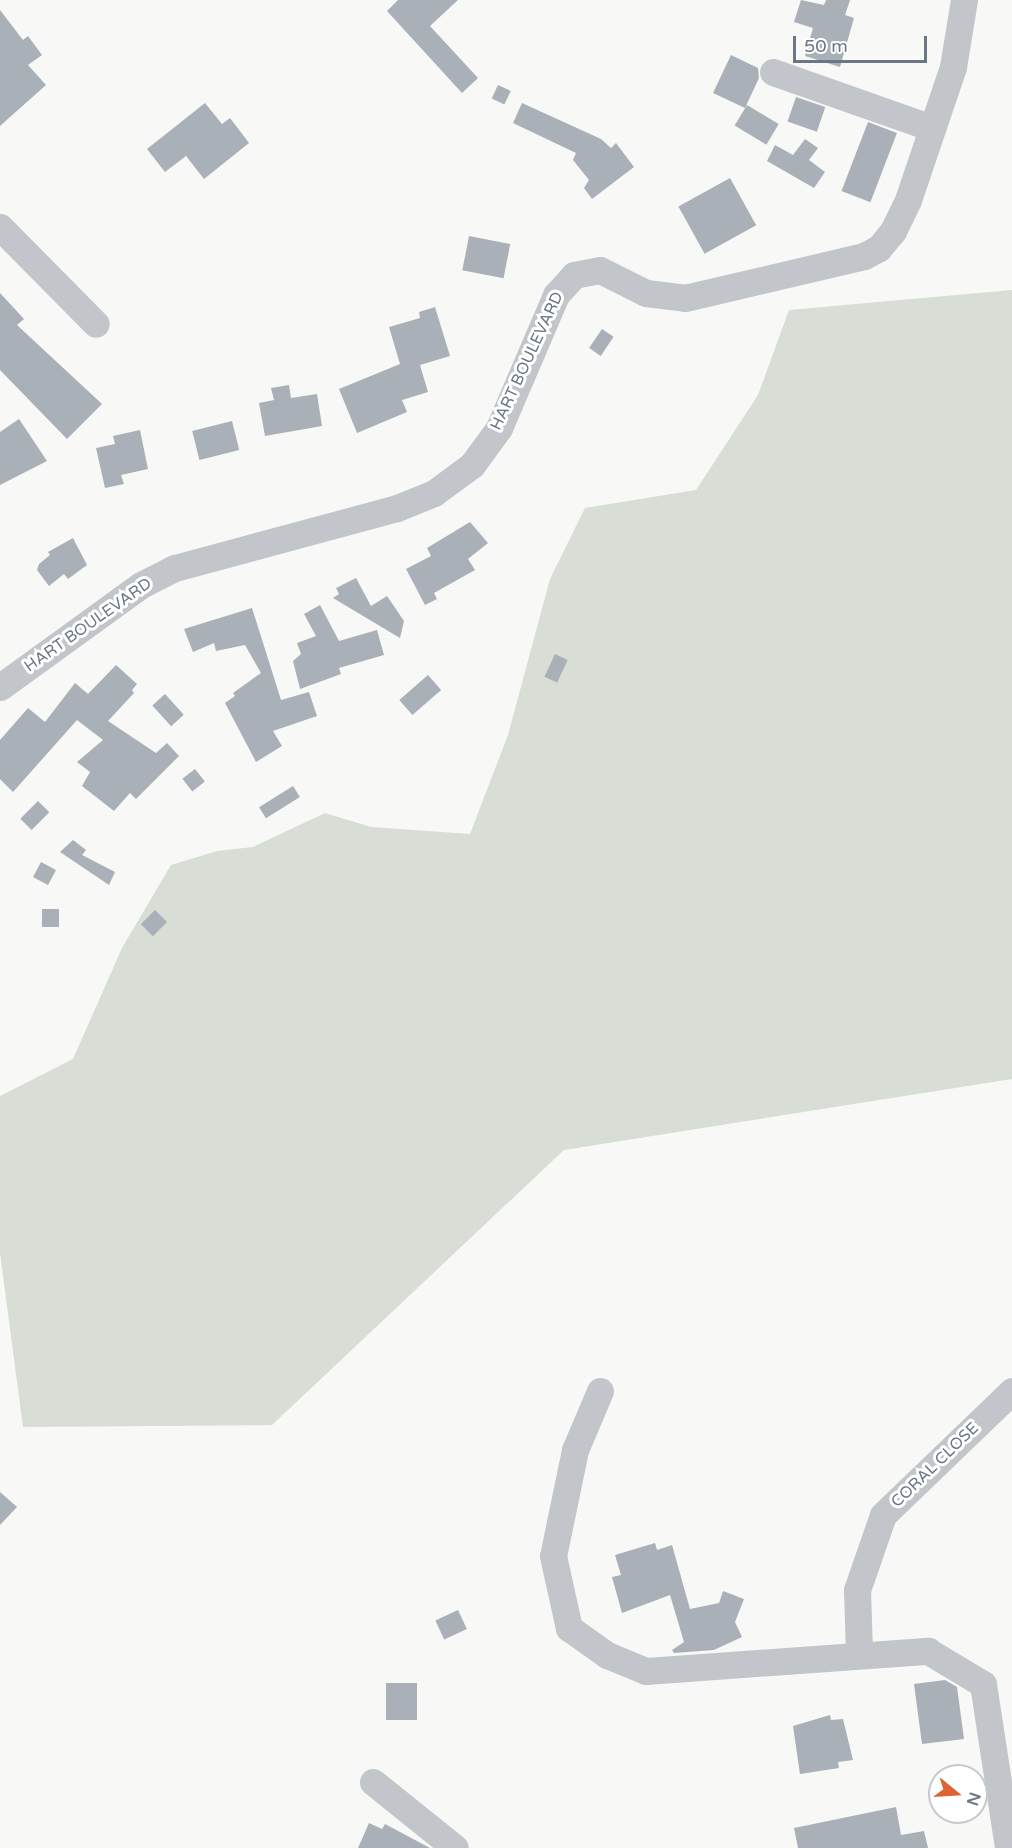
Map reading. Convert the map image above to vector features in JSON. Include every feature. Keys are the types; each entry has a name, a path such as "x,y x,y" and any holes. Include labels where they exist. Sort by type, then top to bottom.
{"street":[{"name":"HART BOULEVARD","path":"0,687 141,585 175,568 397,508 434,494 472,465 499,428 556,295 574,275 600,270 646,293 685,298 864,256 879,248 893,231 908,200 953,67 964,0"},
{"path":"773,72 932,128"},
{"path":"0,227 96,324"},
{"path":"600,1391 575,1450 553,1556 569,1628 607,1655 646,1671 859,1653 928,1651 983,1684 1008,1848"},
{"name":"CORAL CLOSE","path":"859,1653 856,1590 883,1515 1012,1391"},
{"path":"373,1782 455,1848"}],"shaded area":[{"path":"1012,290 1012,1079 564,1150 272,1425 23,1427 0,1253 0,1096 73,1059 122,948 171,865 217,851 253,847 325,813 371,827 470,834 508,735 550,579 585,508 696,490 758,395 789,310"}],"building":[{"path":"398,0 458,0 430,26 478,78 462,93 387,11"},
{"path":"801,0 824,5 826,0 850,0 845,15 854,18 840,67 805,56 813,28 794,22"},
{"path":"0,10 23,40 28,36 42,55 28,65 46,85 0,126"},
{"path":"731,55 758,68 759,78 745,108 713,93"},
{"path":"498,85 511,91 504,105 492,99"},
{"path":"796,97 825,107 817,132 788,122"},
{"path":"205,103 222,124 230,118 249,143 204,179 186,156 165,172 147,149"},
{"path":"522,103 601,139 611,148 616,143 634,167 592,199 584,188 589,180 573,160 576,153 513,123"},
{"path":"747,105 779,124 766,145 735,126"},
{"path":"868,122 897,133 870,202 841,191"},
{"path":"805,139 818,148 809,160 825,172 814,188 767,161 775,145 793,155"},
{"path":"730,178 756,225 705,254 678,207"},
{"path":"469,236 510,244 504,278 462,270"},
{"path":"0,293 24,319 17,325 102,404 67,439 0,370"},
{"path":"435,307 450,356 420,365 428,392 402,400 407,412 357,433 339,389 400,364 389,327 420,318 419,312"},
{"path":"602,329 614,337 601,356 589,348"},
{"path":"289,385 291,398 317,394 322,426 265,436 259,403 274,400 271,388"},
{"path":"19,419 47,461 0,485 0,432"},
{"path":"232,421 239,450 199,460 192,431"},
{"path":"140,430 148,469 121,475 124,484 105,488 96,448 115,444 113,436"},
{"path":"470,522 488,543 468,559 475,570 434,593 437,599 425,605 406,569 431,556 427,548"},
{"path":"73,538 87,565 68,579 64,574 49,586 37,570 39,564 50,555 48,552"},
{"path":"356,578 371,606 387,596 404,621 400,638 333,598 339,594 336,588"},
{"path":"320,605 339,641 377,630 384,655 339,668 341,674 300,689 293,661 301,654 297,643 316,636 304,614"},
{"path":"252,608 281,700 309,692 317,716 273,731 282,746 256,762 225,703 235,696 233,693 261,673 245,645 216,651 214,643 193,652 184,629"},
{"path":"555,654 568,660 557,683 544,677"},
{"path":"116,665 137,684 132,690 134,693 108,721 156,753 167,743 179,756 136,799 130,793 114,811 82,786 90,772 77,762 103,740 77,720 13,792 0,779 0,740 28,708 45,722 75,683 88,694"},
{"path":"428,675 441,690 412,715 399,700"},
{"path":"165,694 184,715 171,726 152,705"},
{"path":"195,769 205,782 192,791 182,779"},
{"path":"293,786 300,797 266,818 259,807"},
{"path":"38,801 49,812 32,830 20,819"},
{"path":"73,840 86,850 82,855 115,872 109,885 60,852"},
{"path":"41,862 56,870 48,885 33,877"},
{"path":"42,909 59,909 59,927 42,927"},
{"path":"155,910 167,922 153,936 141,924"},
{"path":"0,1492 17,1507 0,1525"},
{"path":"655,1543 657,1550 672,1545 690,1609 719,1603 723,1591 744,1599 735,1622 742,1637 714,1650 674,1653 672,1650 684,1642 670,1595 622,1613 612,1577 621,1575 615,1555"},
{"path":"458,1610 467,1629 444,1640 435,1621"},
{"path":"945,1680 957,1687 964,1739 922,1744 914,1684"},
{"path":"386,1683 417,1683 417,1720 386,1720"},
{"path":"830,1715 831,1720 843,1719 853,1760 838,1762 839,1768 800,1774 793,1726"},
{"path":"896,1807 901,1835 924,1831 928,1848 798,1848 794,1828"},
{"path":"369,1823 382,1829 385,1824 430,1848 358,1848"}]}
